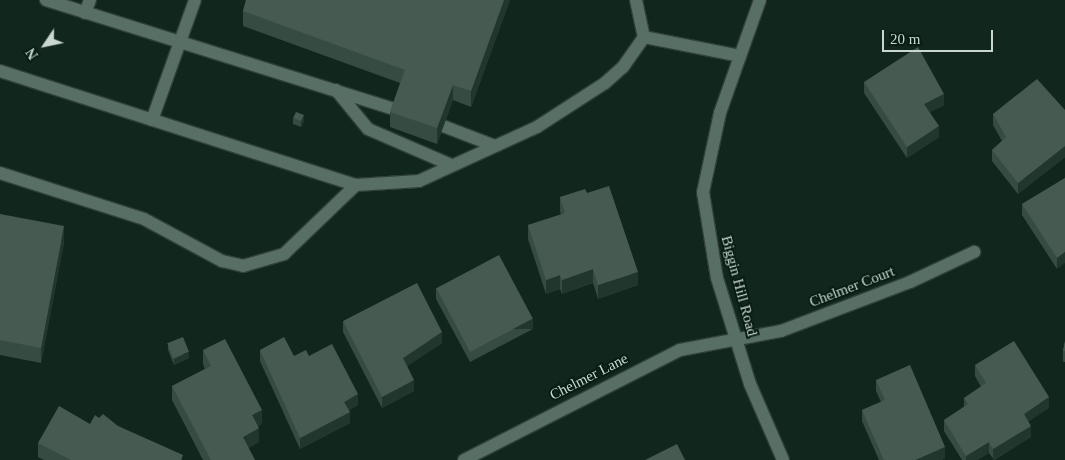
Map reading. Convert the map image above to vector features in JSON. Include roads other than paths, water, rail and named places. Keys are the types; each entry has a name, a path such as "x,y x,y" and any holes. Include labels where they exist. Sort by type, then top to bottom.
{"street":[{"path":"46,0 85,14 396,110"},
{"path":"85,14 90,0"},
{"path":"152,120 195,0"},
{"path":"0,71 356,184 419,181 450,165 537,127 605,83 624,67 644,37 636,0"},
{"name":"Biggin Hill Road","path":"760,0 720,113 703,192 717,278 736,340 783,460"},
{"path":"644,37 740,56"},
{"path":"336,90 368,129 450,165"},
{"path":"443,126 495,146"},
{"path":"0,173 144,219 222,261 244,266 284,254 356,184"},
{"name":"Chelmer Court","path":"736,340 781,331 910,282 974,252"},
{"name":"Chelmer Lane","path":"464,460 648,364 680,350 736,340"}]}
